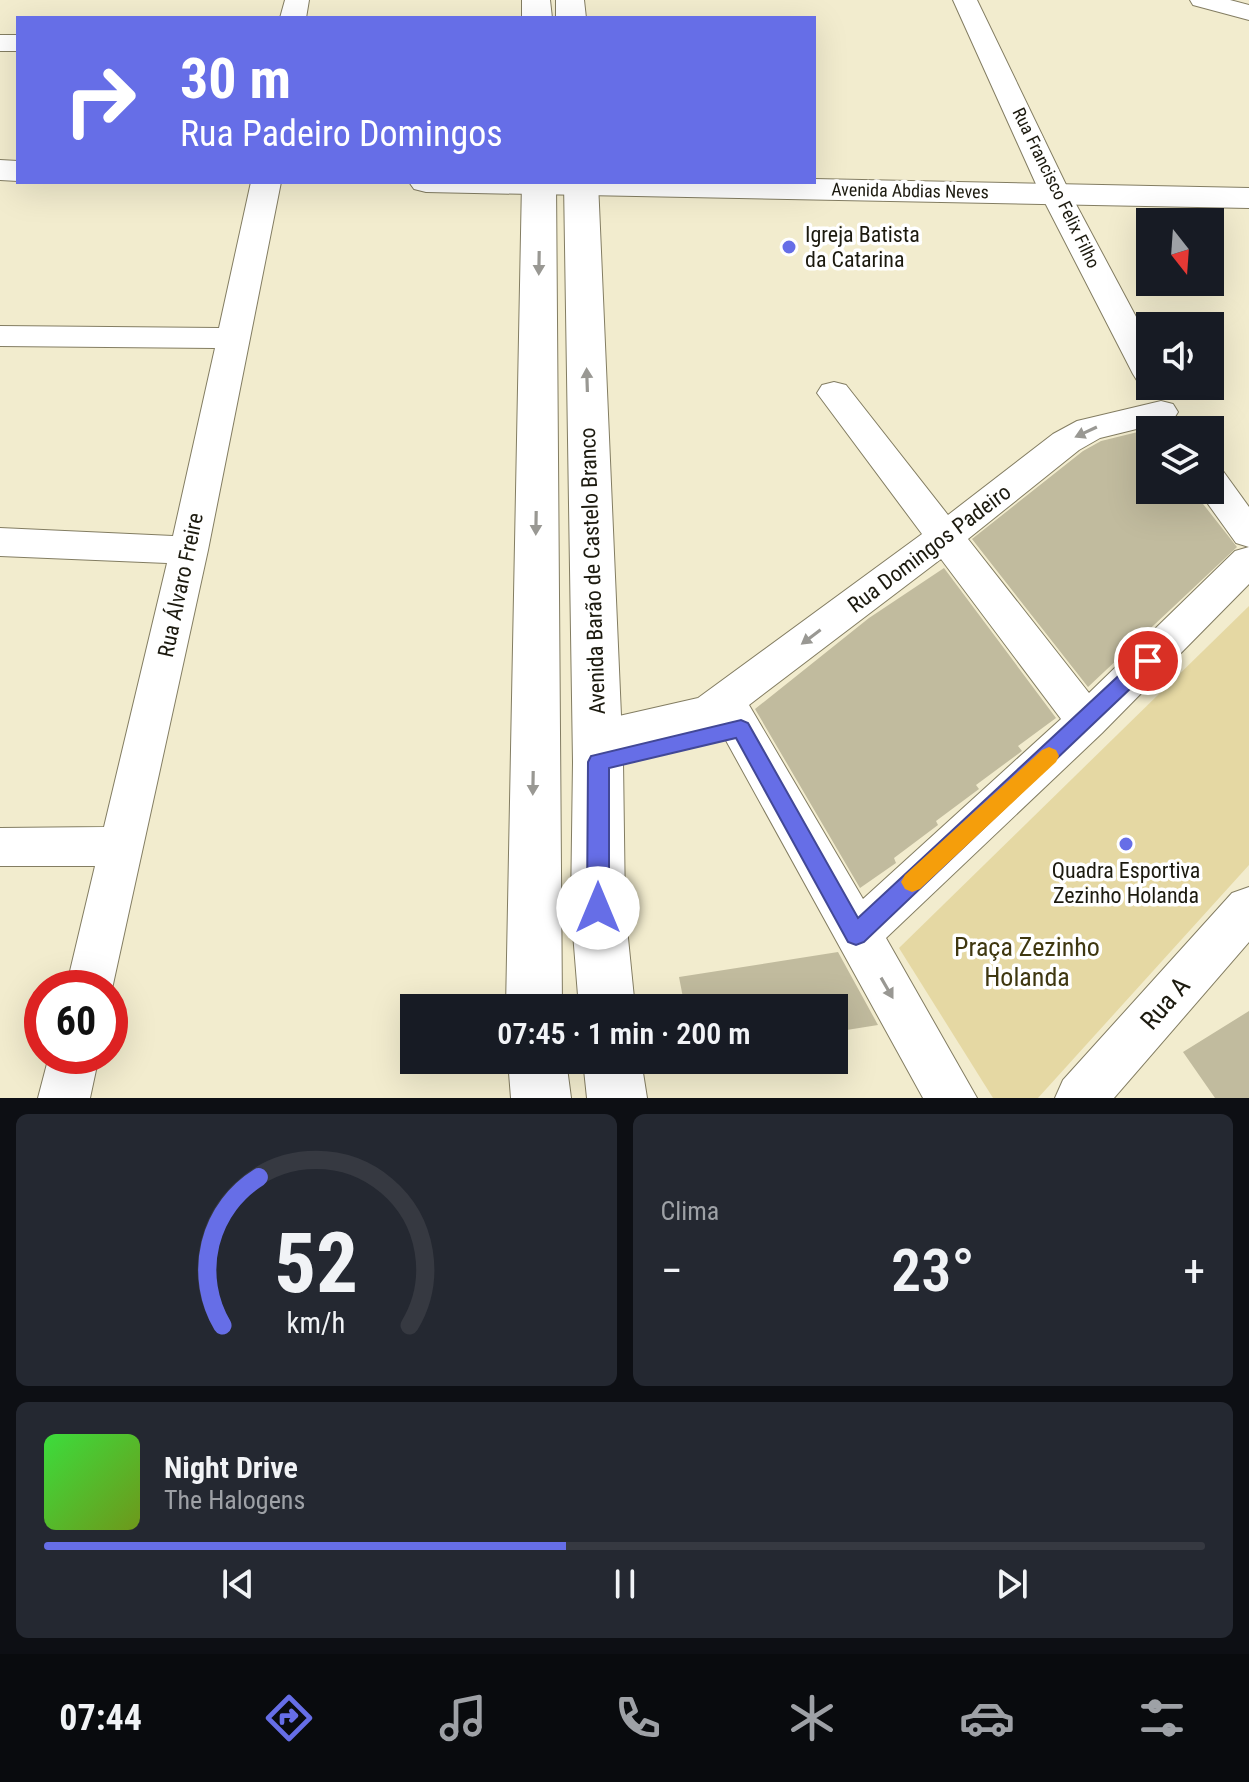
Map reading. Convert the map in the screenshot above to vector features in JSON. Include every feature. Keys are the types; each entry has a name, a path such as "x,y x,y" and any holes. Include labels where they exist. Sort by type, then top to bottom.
{"main road":[{"name":"Avenida Barão de Castelo Branco","path":"560,184 598,750 598,908 606,994"},
{"path":"534,994 532,903 560,184"},
{"name":"Avenida Abdias Neves","path":"610,184 1249,198"},
{"path":"538,1074 541,1098"},
{"path":"614,1074 617,1098"}],"street":[{"name":"Rua Francisco Felix Filho","path":"965,0 1055,193 1136,347"},
{"path":"1202,0 1249,13"},
{"name":"Rua Álvaro Freire","path":"94,970 189,550 230,338 266,184"},
{"path":"0,336 230,338"},
{"path":"834,393 1087,721"},
{"name":"Rua Domingos Padeiro","path":"725,714 1066,442 1089,429 1163,409"},
{"path":"1224,499 1249,534"},
{"path":"0,542 189,550"},
{"path":"856,935 1087,721 1249,561"},
{"path":"598,750 725,714 951,1098"},
{"path":"0,847 123,846"},
{"name":"Rua A","path":"1081,1098 1244,924"},
{"path":"64,1098 70,1074"}],"green space":[{"name":"Praça Zezinho Holanda","path":"1249,606 1249,865 1038,1098 993,1098 899,948"}],"building":[{"path":"1136,432 1136,504 1203,504 1237,547 1088,687 972,539 1083,451 1101,441"},
{"path":"944,568 1056,718 1018,746 1022,751 976,785 979,789 936,821 938,825 894,858 896,863 860,888 755,709 869,618"},
{"path":"838,952 878,1025 848,1030 848,994 682,994 679,977"},
{"path":"1249,1011 1249,1098 1215,1098 1183,1052"}],"slow traffic":[{"path":"912,882 1049,756"}],"place":[{"name":"Igreja Batista da Catarina","path":"789,247"},
{"name":"Quadra Esportiva Zezinho Holanda","path":"1126,844"}],"route":[{"path":"598,908 598,762 741,729 856,935 1148,661"}]}
